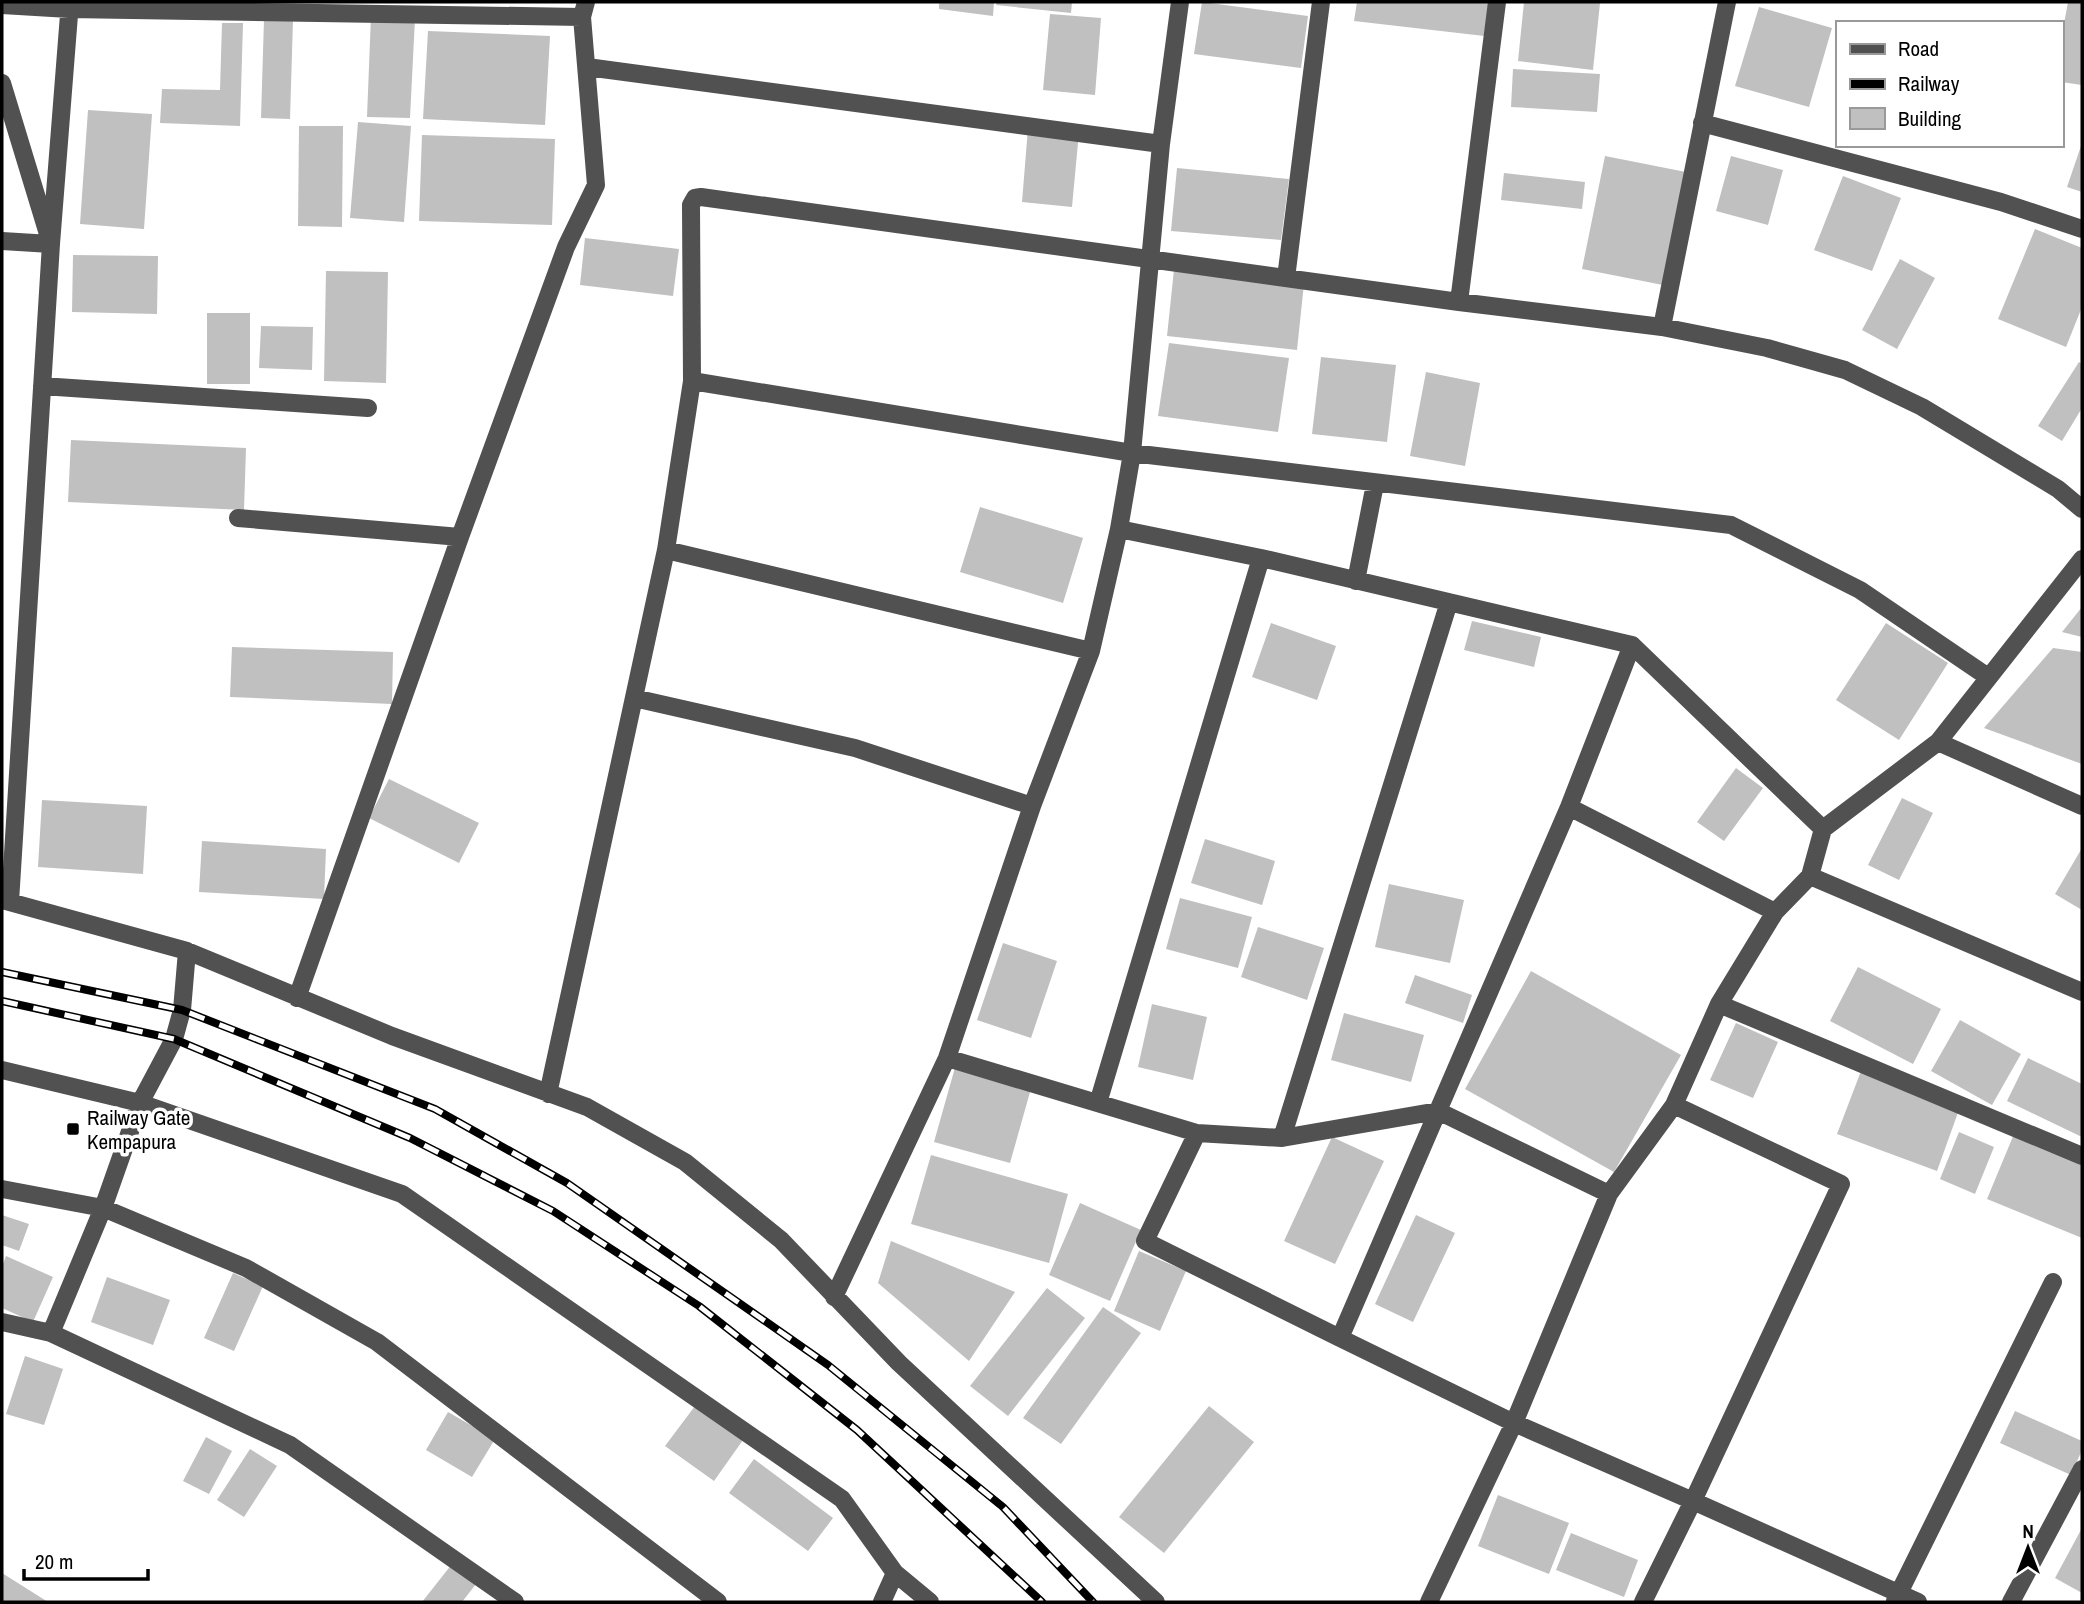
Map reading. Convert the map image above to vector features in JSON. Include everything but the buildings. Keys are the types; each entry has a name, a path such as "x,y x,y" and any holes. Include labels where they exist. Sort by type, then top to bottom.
{"street":[{"path":"834,1297 947,1058 1032,806 1091,651 1119,529 1132,453 1161,144 1180,2"},
{"path":"1286,278 1321,2"},
{"path":"1460,302 1497,2"},
{"path":"1662,327 1727,2"},
{"path":"2,5 584,9 596,185 566,247 297,998"},
{"path":"70,5 6,901 187,951 416,1045 587,1107 685,1162 781,1240 899,1363 1156,1602"},
{"path":"587,68 1161,144"},
{"path":"2,83 51,244"},
{"path":"1702,124 2001,202 2082,229"},
{"path":"548,1094 666,550 692,381 691,205 695,198 1662,327 1767,348 1845,370 1922,407 2058,489 2082,509"},
{"path":"2,241 51,244"},
{"path":"692,381 1132,453 1731,525 1860,590 1988,677"},
{"path":"42,386 368,408"},
{"path":"1356,580 1375,484"},
{"path":"238,518 460,537"},
{"path":"1119,529 1261,558 1632,645 1823,829"},
{"path":"666,550 1091,651"},
{"path":"1098,1103 1261,558"},
{"path":"1429,1602 1514,1423 1609,1195 1674,1105 1719,1004 1775,912 1810,876 1823,829 1938,742 2082,559"},
{"path":"1282,1139 1449,602"},
{"path":"1340,1338 1569,807 1632,645"},
{"path":"634,698 855,748 1032,806"},
{"path":"1938,742 2082,806"},
{"path":"1569,807 1775,912"},
{"path":"1810,876 2082,992"},
{"path":"51,1333 103,1208 140,1103 174,1039 182,1010 187,951"},
{"path":"1719,1004 2082,1156"},
{"path":"947,1058 1197,1133 1282,1139 1438,1111 1609,1195"},
{"path":"2,1070 140,1103 402,1194 842,1499 895,1573 930,1602"},
{"path":"1643,1602 1841,1184 1674,1105"},
{"path":"1197,1133 1145,1241 1514,1423 1693,1501 1897,1597 1918,1602"},
{"path":"2,1189 103,1208 246,1268 377,1342 718,1602"},
{"path":"1897,1597 2053,1282"},
{"path":"2,1322 51,1333 290,1445 515,1602"},
{"path":"2011,1602 2082,1469"},
{"path":"882,1602 895,1573"}],"railway":[{"path":"2,972 182,1010 435,1109 567,1183 828,1365 1003,1507 1093,1602"},
{"path":"2,1001 174,1039 410,1138 553,1211 699,1306 857,1430 1042,1602"}],"place":[{"name":"Railway Gate Kempapura","path":"73,1129"}]}
